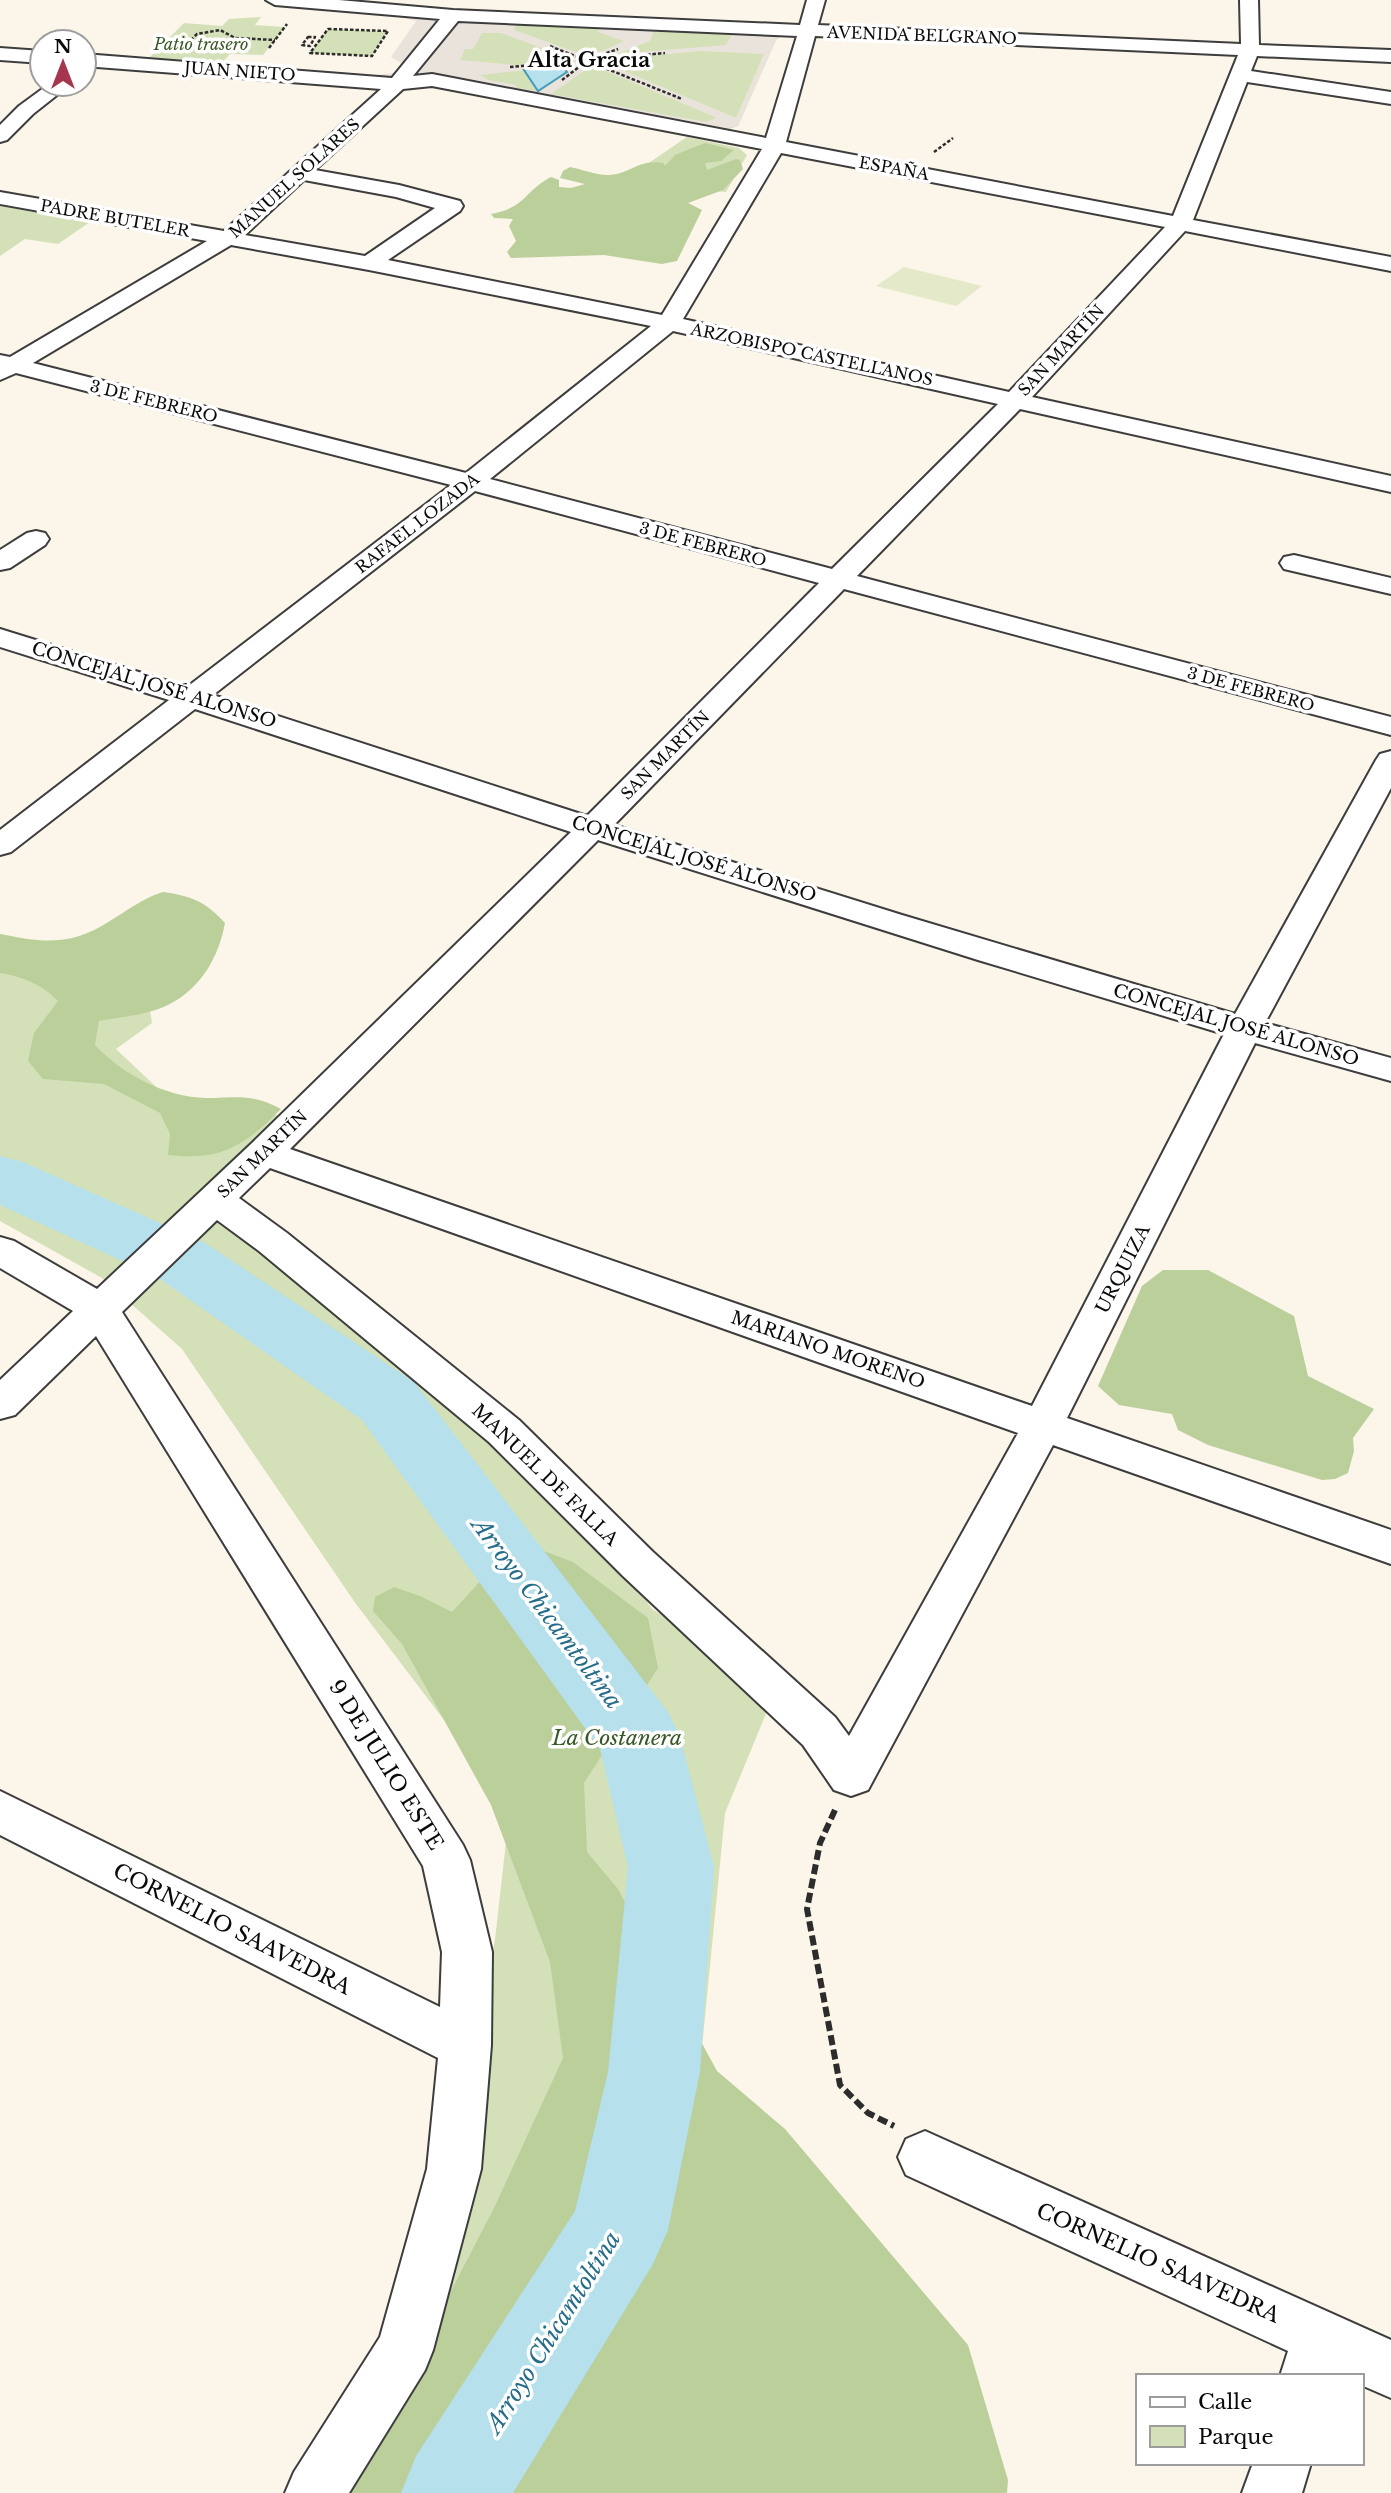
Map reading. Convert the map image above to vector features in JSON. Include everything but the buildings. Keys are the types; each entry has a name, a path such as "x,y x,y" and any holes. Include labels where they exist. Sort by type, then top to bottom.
{"street":[{"name":"AVENIDA BELGRANO","path":"275,0 413,6 453,15 1391,56"},
{"name":"RAFAEL LOZADA","path":"0,845 471,482 669,323 774,146 816,0"},
{"path":"1249,0 1250,49"},
{"name":"MANUEL SOLARES","path":"4,367 230,237 397,84 453,15"},
{"path":"407,43 430,44"},
{"name":"SAN MARTÍN","path":"0,1404 264,1153 593,828 1016,399 1181,223 1250,49"},
{"path":"0,54 28,56"},
{"name":"JUAN NIETO","path":"98,63 141,64 397,84"},
{"path":"1241,75 1391,98"},
{"name":"ESPAÑA","path":"397,84 432,80 1391,264"},
{"path":"0,136 42,98"},
{"path":"0,110 26,110"},
{"path":"299,173 386,188 452,206 369,263"},
{"name":"PADRE BUTELER","path":"0,198 230,237"},
{"name":"ARZOBISPO CASTELLANOS","path":"230,237 669,323 1391,484"},
{"name":"3 DE FEBRERO","path":"4,367 471,482 1391,726"},
{"path":"0,562 36,539"},
{"path":"1294,563 1391,586"},
{"name":"CONCEJAL JOSÉ ALONSO","path":"0,638 192,695 593,828 1244,1029 1391,1070"},
{"name":"URQUIZA","path":"851,1776 1044,1425 1244,1029 1391,760"},
{"name":"MARIANO MORENO","path":"264,1153 1391,1547"},
{"name":"MANUEL DE FALLA","path":"209,1205 273,1242 503,1431 638,1564 819,1731 851,1776"},
{"name":"9 DE JULIO ESTE","path":"0,1250 105,1303 446,1860 467,1952 465,2045 454,2169 405,2350 315,2493"},
{"name":"CORNELIO SAAVEDRA","path":"0,1812 465,2045"},
{"name":"CORNELIO SAAVEDRA","path":"929,2159 1315,2356 1391,2369"},
{"path":"1272,2493 1281,2465"}],"path":[{"path":"328,29 388,31 372,56 310,53 318,42 328,29"},
{"path":"302,41 302,45 310,46 313,41 318,42"},
{"path":"676,52 589,60 689,102"},
{"path":"851,1776 820,1843 807,1909 839,2085 867,2113 910,2133 929,2159"}],"green space":[{"name":"Patio trasero","path":"261,17 255,25 285,27 263,55 230,54 220,65 145,62 184,23 222,26 229,19"},
{"path":"472,18 786,31 776,40 738,126 726,130 442,78"},
{"path":"328,29 388,31 372,56 310,53"},
{"path":"687,137 739,148 747,155 726,192 668,187 631,175"},
{"path":"705,143 734,150 721,161 705,163 707,170 736,159 740,160 743,169 723,190 688,203 702,210 677,261 662,264 604,255 511,258 507,252 516,241 509,226 513,219 494,218 491,214 512,207 551,177 559,180 559,187 571,188 585,184 560,178 563,171 570,167 610,175 648,163 663,163 665,166 675,155"},
{"path":"0,206 90,222 58,244 25,239 0,256"},
{"path":"904,267 982,286 956,306 876,286"},
{"path":"163,892 197,901 211,909 225,923 213,959 199,981 168,1005 143,1013 99,1021 95,1045 131,1074 160,1088 191,1097 253,1098 281,1109 243,1141 217,1153 203,1156 168,1155 170,1134 160,1113 104,1084 43,1079 28,1061 34,1033 58,1001 32,982 0,973 0,934 44,940 83,935"},
{"name":"La Costanera","path":"0,957 148,996 152,1023 116,1049 169,1099 278,1115 206,1188 253,1245 421,1387 560,1475 652,1609 777,1687 725,1813 677,2302 414,2426 495,1939 510,1807 356,1604 182,1349 102,1278 0,1221"},
{"path":"1163,1270 1208,1270 1294,1316 1308,1376 1374,1409 1353,1438 1354,1451 1348,1473 1335,1479 1322,1480 1208,1445 1178,1430 1172,1414 1119,1405 1098,1386 1142,1286"},
{"path":"517,1541 573,1562 648,1618 658,1668 584,1783 587,1852 618,1889 717,2071 785,2129 968,2345 1008,2480 1007,2493 351,2493 355,2466 395,2399 494,2208 563,2058 550,1962 491,1805 402,1644 373,1611 375,1597 394,1587 452,1612"}],"shaded area":[{"path":"401,17 786,31 776,40 738,126 721,130 442,78 375,79 378,75 393,73 405,65 391,57 416,21","holes":["516,24 599,28 598,32 624,41 602,51 576,52 514,30","654,30 732,34 726,45 617,54 650,41","482,33 501,33 558,54 553,56 558,62 515,65 460,60 465,49 473,49","701,51 764,54 736,118 610,65 614,59","562,66 567,72 537,91 516,88 516,85 488,80 480,75","599,68 716,118 706,122 551,94 587,69"]}],"water":[{"path":"562,66 567,72 538,91 524,70"}],"waterway":[{"name":"Arroyo Chicamtoltina","path":"0,1178 181,1260 388,1401 639,1737 671,1867 654,2072 619,2230 453,2493"}],"district":[{"name":"Alta Gracia","path":"589,60"}]}
